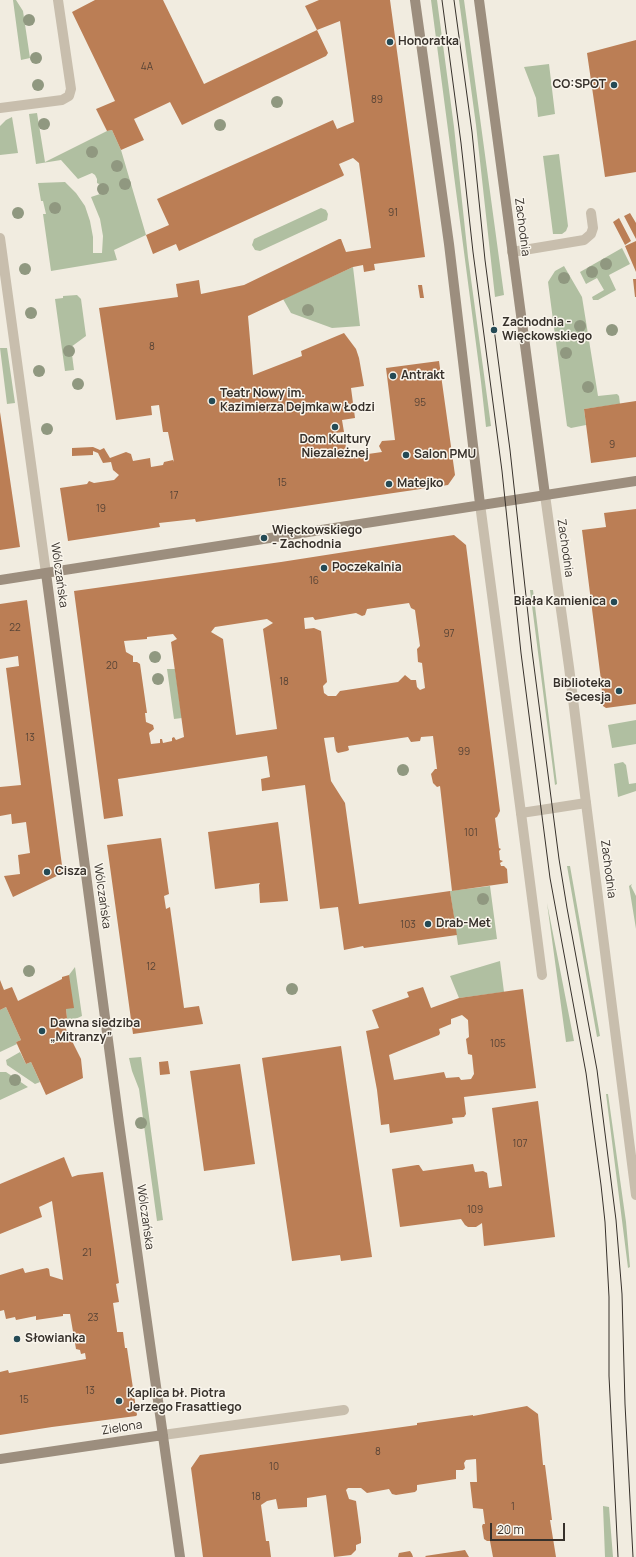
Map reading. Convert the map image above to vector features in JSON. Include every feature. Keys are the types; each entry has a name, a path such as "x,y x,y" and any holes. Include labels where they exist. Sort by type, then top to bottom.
{"main road":[{"path":"416,0 449,244 480,504"},
{"name":"Zachodnia","path":"479,0 545,495"},
{"path":"0,580 480,504 636,481"},
{"name":"Wólczańska","path":"46,573 83,855 180,1557"},
{"name":"Zielona","path":"0,1459 163,1435"}],"street":[{"path":"0,108 62,100 69,96 71,89 58,0"},
{"path":"512,252 584,240 591,234 593,228 591,214"},
{"name":"Wólczańska","path":"0,238 46,573"},
{"name":"Zachodnia","path":"545,495 569,666 636,1195"},
{"path":"480,504 542,975"},
{"path":"520,813 586,803"},
{"name":"Zielona","path":"163,1435 344,1410"}],"green space":[{"path":"13,0 16,0 23,11 30,58 21,60"},
{"path":"431,0 437,0 454,127 468,257 491,426 486,427 481,382"},
{"path":"459,0 464,0 504,295 495,297 476,125"},
{"path":"549,64 555,114 538,117 536,98 524,67"},
{"path":"37,113 45,162 107,131 112,130 121,150 146,235 114,250 117,260 51,271 43,214 46,214 43,201 41,201 38,183 65,182 76,193 85,206 90,221 93,237 93,253 102,253 103,236 100,219 91,197 100,194 101,185 97,183 95,175 92,173 78,179 61,160 36,164 29,114"},
{"path":"12,117 18,153 0,155 0,126"},
{"path":"559,154 568,226 566,231 562,234 553,234 543,156"},
{"path":"321,208 326,210 328,214 327,220 260,251 255,250 252,245 254,239"},
{"path":"622,248 630,264 609,275 616,290 598,300 593,300 592,297 604,290 597,278 586,284 580,272"},
{"path":"564,266 582,297 598,396 617,394 619,396 620,404 584,409 586,425 571,428 567,426 548,282 555,271"},
{"path":"353,267 360,326 332,328 291,313 283,299"},
{"path":"77,295 81,299 86,336 71,347 74,370 65,371 55,299 63,298 63,296"},
{"path":"0,348 7,348 15,403 7,404"},
{"path":"530,590 533,590 557,784 555,785"},
{"path":"167,669 175,669 182,718 174,719"},
{"path":"636,720 636,744 612,748 608,725"},
{"path":"623,762 626,765 629,784 636,783 636,791 618,797 614,764"},
{"path":"567,866 570,866 600,1036 597,1037"},
{"path":"632,884 631,886 636,896 636,929 629,886"},
{"path":"490,886 497,939 458,945 450,891"},
{"path":"547,903 574,1041 566,1042"},
{"path":"500,961 504,992 459,998 450,976"},
{"path":"75,967 82,1016 64,1024 63,1023 67,1018 66,1009 69,975"},
{"path":"6,1007 21,1040 16,1042 17,1044 0,1052 0,1010"},
{"path":"20,1052 26,1064 31,1062 40,1082 35,1084 7,1065 6,1060"},
{"path":"141,1057 163,1220 157,1221 139,1089 129,1058"},
{"path":"0,1072 6,1072 28,1087 0,1100"},
{"path":"606,1094 608,1094 626,1222 630,1267 628,1268"},
{"path":"603,1506 609,1507 613,1557 605,1557"}],"building":[{"path":"95,0 163,0 204,84 317,30 328,53 326,56 182,125 170,102 134,119 144,140 121,150 112,130 107,131 96,109 115,101 72,12"},
{"path":"319,0 390,0 425,257 374,264 375,270 364,272 363,265 353,267 248,316 253,375 302,356 301,351 344,333 356,349 364,386 351,388 355,418 342,420 344,432 334,433 335,440 345,439 347,457 382,452 379,446 382,441 395,440 386,368 439,361 455,475 448,485 196,522 195,519 159,523 160,527 68,541 60,488 87,484 89,481 94,483 114,480 119,475 113,470 111,462 103,463 98,453 93,451 93,455 72,456 72,448 93,447 100,450 104,448 110,458 126,452 131,454 133,461 150,458 151,467 163,465 164,462 173,460 174,462 168,432 163,432 159,405 151,406 152,415 116,420 99,308 178,297 176,284 199,280 201,294 244,285 339,239 341,239 346,252 371,248 359,163 353,158 339,164 344,175 343,176 179,251 176,244 153,254 146,235 169,225 157,199 333,120 337,129 354,122 340,21 317,30 305,6"},
{"name":"CO:SPOT","path":"636,40 636,172 605,177 587,53"},
{"path":"630,213 636,223 636,239 624,216"},
{"path":"619,218 631,241 625,245 613,222"},
{"path":"636,241 636,272 625,246"},
{"path":"633,279 636,279 636,297 635,297"},
{"path":"418,285 422,285 424,298 420,298"},
{"path":"636,401 636,457 591,463 584,409"},
{"path":"0,412 20,547 0,550"},
{"name":"Biała Kamienica","path":"636,509 636,704 606,708 603,706 582,530 606,527 604,513"},
{"path":"454,535 466,545 500,811 495,818 499,848 501,849 499,851 500,860 503,861 500,863 501,866 504,866 507,869 508,883 452,891 440,786 437,787 433,783 431,774 435,769 437,769 433,736 421,737 420,741 411,742 408,737 348,746 349,750 338,753 336,751 334,737 324,738 331,781 345,803 359,904 450,891 457,935 364,948 363,946 344,950 338,907 320,909 305,785 262,791 261,779 270,777 267,756 118,779 123,816 104,819 74,591 281,562","holes":["409,603 411,608 415,610 420,646 417,649 418,662 422,663 425,688 420,690 417,687 416,680 411,680 405,675 398,682 340,691 336,696 328,696 324,693 323,686 327,682 321,631 314,628 305,629 304,618 313,617 315,620 356,613 362,616 365,615 367,609","267,619 273,623 263,629 277,729 236,735 223,639 211,632 215,627","173,634 177,639 171,642 184,737 176,740 174,737 172,738 172,741 163,743 162,739 160,739 160,743 151,744 149,733 154,729 153,725 146,722 145,713 147,713 140,664 133,662 133,656 126,652 124,641 147,639 147,637"]},
{"path":"27,600 63,873 13,897 4,876 20,874 18,855 30,853 26,822 12,824 11,814 0,816 0,787 21,785 6,668 19,666 18,656 0,659 0,604"},
{"path":"278,822 288,901 260,903 260,883 215,889 208,832"},
{"path":"161,838 169,894 164,896 166,909 170,907 184,1008 199,1006 203,1024 133,1034 107,845"},
{"path":"69,975 74,1008 66,1009 67,1018 63,1023 81,1059 83,1078 46,1095 31,1062 26,1064 16,1042 21,1040 6,1007 0,1010 0,980 4,990 12,987 18,1001 62,979 62,977"},
{"path":"423,987 431,1008 459,998 523,989 536,1088 464,1097 466,1114 464,1117 452,1118 453,1123 451,1124 390,1133 389,1124 381,1125 377,1090 366,1031 379,1028 372,1010 409,997 407,992","holes":["462,1015 468,1020 469,1037 466,1039 468,1054 472,1055 474,1074 471,1079 461,1080 459,1077 446,1078 444,1072 394,1080 389,1055 439,1035 439,1029 451,1024 451,1019"]},
{"path":"341,1046 372,1257 341,1261 340,1255 292,1261 262,1058"},
{"path":"168,1061 170,1074 160,1075 159,1062"},
{"path":"240,1064 255,1164 204,1171 190,1071"},
{"path":"538,1101 555,1237 484,1246 482,1223 476,1227 468,1227 461,1219 400,1227 392,1169 419,1165 423,1171 473,1164 475,1172 483,1171 487,1173 489,1188 502,1186 492,1108"},
{"path":"64,1157 72,1177 103,1172 119,1283 116,1284 119,1302 113,1303 117,1332 123,1332 125,1348 127,1348 137,1415 0,1435 0,1372 8,1370 9,1373 86,1359 85,1353 81,1354 80,1350 76,1349 70,1314 63,1314 63,1316 36,1320 36,1316 16,1320 15,1317 6,1319 4,1310 0,1311 0,1275 23,1268 25,1273 47,1268 49,1269 50,1276 63,1280 52,1201 39,1207 42,1217 0,1234 0,1184"},
{"path":"527,1406 538,1414 543,1465 545,1465 552,1520 550,1520 556,1557 493,1557 490,1541 484,1539 482,1526 485,1524 483,1509 473,1508 470,1482 477,1482 476,1459 466,1460 464,1463 465,1468 463,1470 456,1470 456,1479 417,1485 417,1490 415,1492 396,1495 392,1494 389,1489 367,1493 361,1488 348,1488 346,1490 349,1499 356,1501 361,1538 361,1543 356,1545 356,1550 351,1555 334,1557 326,1495 307,1498 307,1507 278,1509 276,1499 267,1501 261,1505 266,1541 269,1541 271,1557 203,1557 191,1468 200,1455 417,1425 417,1423 473,1416"},
{"path":"465,1550 469,1557 425,1556"},
{"path":"410,1551 413,1557 398,1557 399,1553"}],"tram line":[{"path":"442,0 502,471 521,653 550,878 586,1073 601,1185 605,1222 609,1297 609,1376 618,1557"},
{"path":"454,0 472,132 485,260 510,450 532,651 559,859 597,1070 616,1220 622,1294 625,1404 633,1557"}],"place":[{"name":"Honoratka","path":"390,42"},
{"name":"CO:SPOT","path":"614,85"},
{"name":"Zachodnia - Więckowskiego","path":"494,330"},
{"name":"Antrakt","path":"393,376"},
{"name":"Teatr Nowy im. Kazimierza Dejmka w Łodzi","path":"212,401"},
{"name":"Dom Kultury Niezależnej","path":"335,427"},
{"name":"Salon PMU","path":"406,455"},
{"name":"Matejko","path":"389,484"},
{"name":"Więckowskiego - Zachodnia","path":"264,538"},
{"name":"Poczekalnia","path":"324,568"},
{"name":"Biała Kamienica","path":"614,602"},
{"name":"Biblioteka Secesja","path":"619,691"},
{"name":"Cisza","path":"47,872"},
{"name":"Drab-Met","path":"428,924"},
{"name":"Dawna siedziba „Mitranzy”","path":"42,1031"},
{"name":"Słowianka","path":"17,1339"},
{"name":"Kaplica bł. Piotra Jerzego Frasattiego","path":"119,1401"}]}
